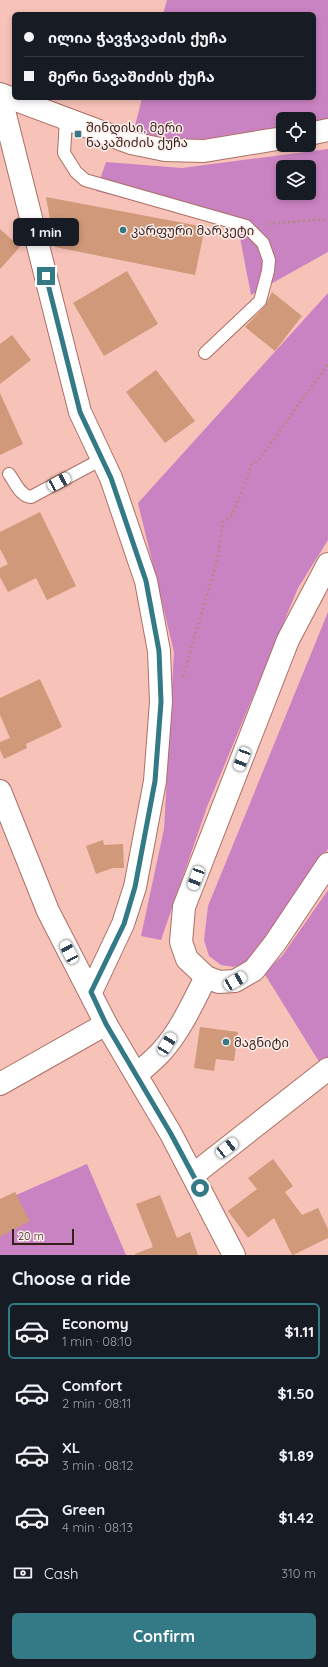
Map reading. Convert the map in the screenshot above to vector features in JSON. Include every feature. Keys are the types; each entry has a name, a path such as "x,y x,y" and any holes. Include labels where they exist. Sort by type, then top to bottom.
{"street":[{"path":"12,99 0,95 6,138 80,412 111,478 146,581 159,651 161,702 155,781 135,887 124,924 91,992"},
{"path":"14,100 131,143 165,150 204,150 276,139"},
{"path":"316,133 328,130"},
{"path":"328,564 288,640 184,907 181,942 187,959 206,976 220,982 235,981 254,970 328,864"},
{"path":"0,790 48,911 91,992 106,1024 137,1074 193,1175 234,1255"},
{"path":"137,1074 167,1044 192,1005 206,976"},
{"path":"0,1084 106,1024"},
{"path":"193,1175 328,1069"}],"lane":[{"path":"66,119 64,154 76,172 85,180 246,226 262,243 269,260 268,271 260,301 204,353"},
{"path":"9,474 22,493 31,497 102,459"}],"path":[{"path":"246,226 328,220"},
{"path":"181,682 204,610 218,557 222,522 233,514 252,464 258,461 328,364"}],"shaded area":[{"path":"167,0 328,0 328,121 316,123 316,112 276,112 276,130 185,143 133,134 142,100 316,100 316,12 164,12"},
{"path":"328,149 328,252 251,295 238,227 96,191 106,162 182,168 305,152 316,152 316,151"},
{"path":"328,293 328,540 298,588 207,807 161,940 141,936 164,829 174,652 138,503"},
{"path":"328,612 328,849 251,962 234,967 221,965 209,956 204,940 208,906"},
{"path":"328,890 328,1076 264,973 282,956"},
{"path":"87,1164 126,1255 0,1255 0,1202"}],"building":[{"path":"46,197 205,227 195,275 55,247"},
{"path":"0,229 20,247 0,269"},
{"path":"127,271 158,324 104,356 73,303"},
{"path":"272,292 302,316 275,351 245,327 265,306"},
{"path":"12,335 31,360 0,384 0,344"},
{"path":"156,370 195,421 165,443 126,392"},
{"path":"0,393 23,444 0,455"},
{"path":"40,512 76,586 47,600 36,578 8,592 0,577 0,568 8,564 0,549 0,532"},
{"path":"40,679 62,727 26,744 27,748 4,759 0,750 0,742 10,738 0,715 0,698"},
{"path":"103,840 104,845 123,844 124,868 113,868 96,874 86,846"},
{"path":"200,1027 238,1032 234,1061 216,1059 214,1071 194,1068"},
{"path":"273,1159 293,1186 285,1192 302,1215 318,1208 328,1229 328,1238 293,1255 274,1218 248,1238 228,1211 257,1189 248,1178"},
{"path":"15,1192 30,1221 0,1237 0,1199"},
{"path":"160,1195 177,1238 190,1232 198,1255 135,1255 153,1247 136,1204"}],"place":[{"name":"შინდისი, მერი ნაკაშიძის ქუჩა","path":"78,134"},
{"name":"კარფური მარკეტი","path":"123,230"},
{"name":"მაგნიტი","path":"226,1042"}],"route":[{"path":"46,276 80,412 111,478 146,581 159,651 161,702 155,781 135,887 124,924 91,992 106,1024 137,1074 200,1188"}]}
